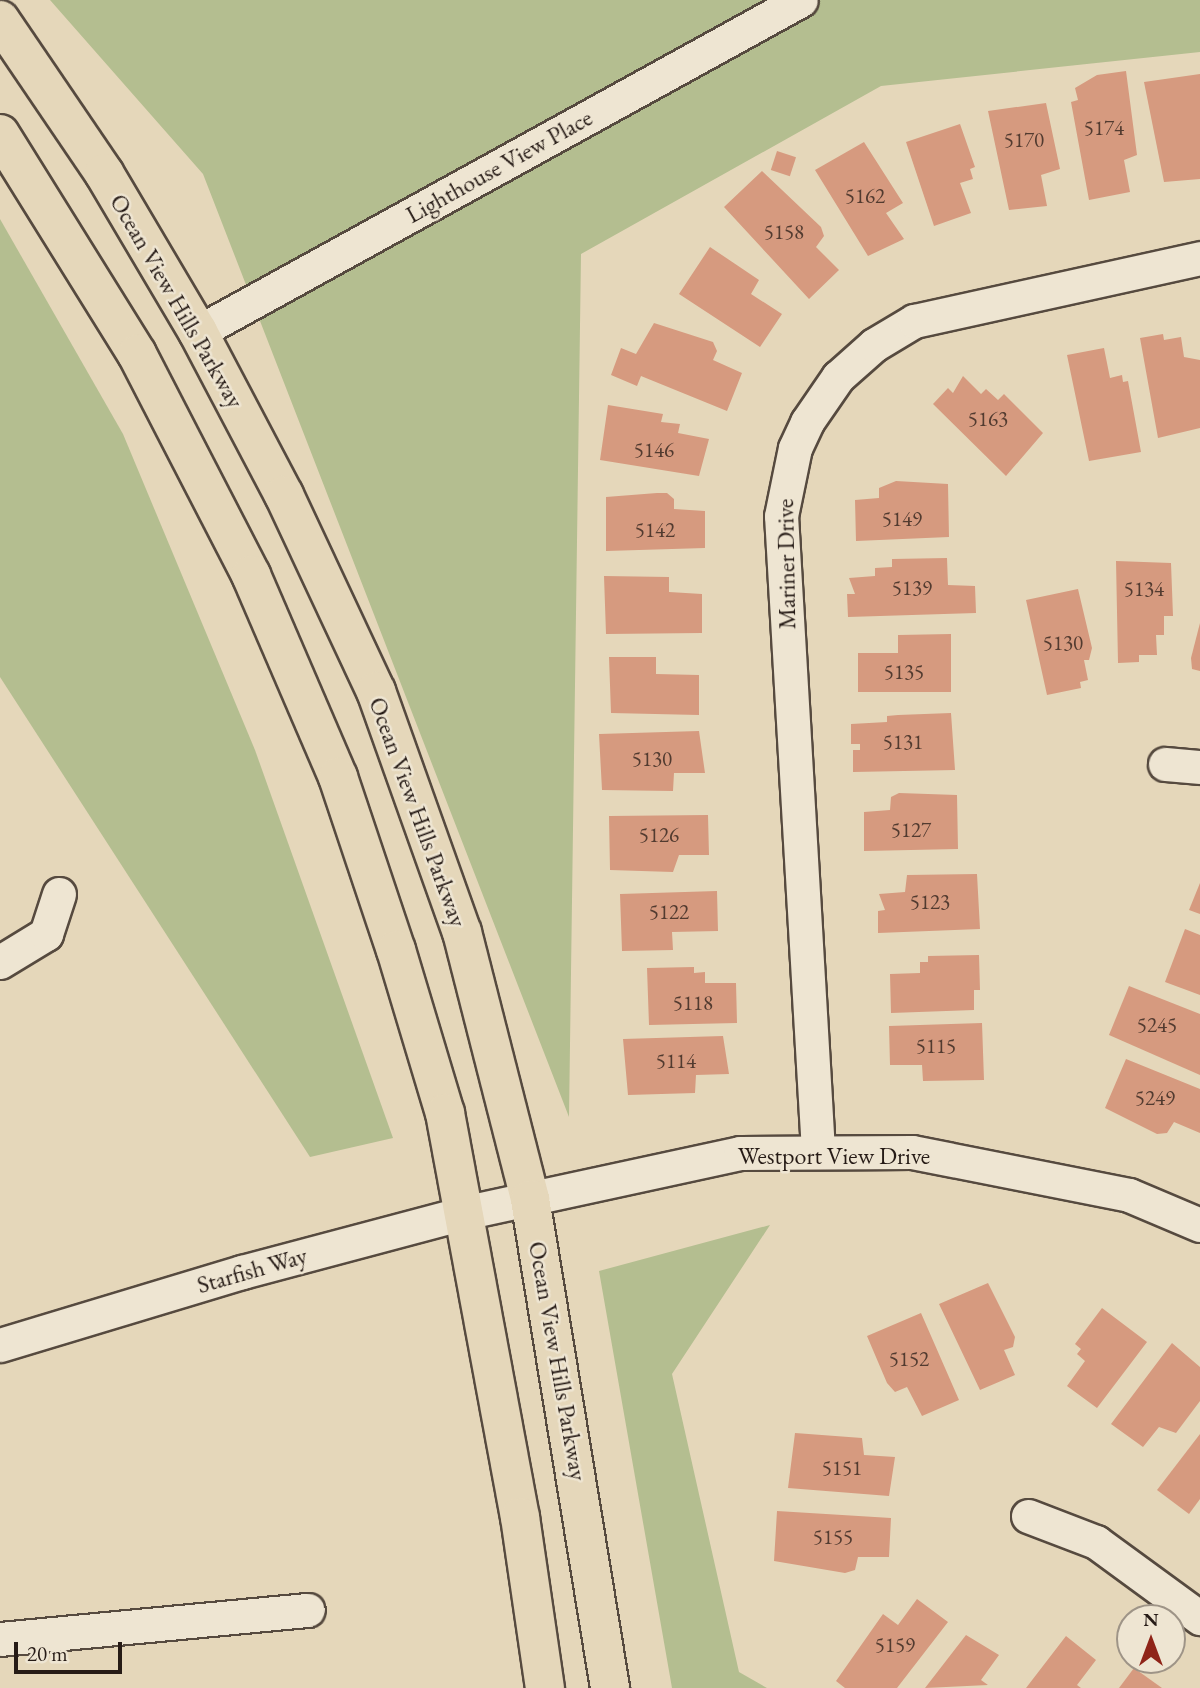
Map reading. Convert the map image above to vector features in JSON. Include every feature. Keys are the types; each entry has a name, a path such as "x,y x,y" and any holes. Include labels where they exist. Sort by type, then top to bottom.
{"main road":[{"name":"Ocean View Hills Parkway","path":"0,20 104,173 198,332 284,495 376,691 462,932 518,1201 610,1688"},
{"path":"0,134 138,354 251,575 338,777 396,950 444,1113 520,1517 545,1688"}],"street":[{"name":"Lighthouse View Place","path":"198,332 801,0"},
{"name":"Mariner Drive","path":"818,1151 781,516 795,448 838,377 874,345 914,321 1200,258"},
{"path":"1165,764 1200,767"},
{"path":"0,962 46,934 59,894"},
{"name":"Westport View Drive","path":"518,1201 740,1153 912,1152 1008,1168 1129,1195 1200,1224"},
{"name":"Starfish Way","path":"0,1345 242,1272 518,1201"},
{"path":"1028,1516 1096,1542 1200,1618"},
{"path":"0,1639 308,1610"}],"green space":[{"path":"50,0 1200,0 1200,52 881,86 581,254 569,1117 203,174"},
{"path":"0,219 123,434 255,750 393,1138 310,1157 0,677"},
{"path":"770,1225 672,1374 739,1672 767,1688 672,1688 599,1271"}],"building":[{"path":"1126,71 1137,155 1124,160 1130,192 1089,200 1071,102 1078,100 1075,88 1097,75"},
{"path":"1200,74 1200,179 1164,182 1144,82"},
{"path":"1046,103 1060,169 1041,175 1047,206 1009,210 988,111"},
{"path":"960,124 975,167 970,169 973,179 960,183 971,213 934,226 906,142"},
{"path":"864,142 903,203 886,213 904,239 868,256 815,170"},
{"path":"777,151 796,157 790,176 771,170"},
{"path":"762,171 821,227 824,236 816,247 839,270 809,299 724,207"},
{"path":"710,247 759,280 751,294 782,314 760,347 679,294"},
{"path":"654,323 713,342 717,351 713,360 742,373 727,411 641,376 637,386 611,375 621,348 636,354"},
{"path":"1163,334 1164,340 1181,337 1184,357 1200,360 1200,428 1158,438 1140,338"},
{"path":"1104,348 1110,378 1122,375 1123,382 1128,381 1141,452 1089,461 1067,355"},
{"path":"963,376 981,394 986,389 998,400 1004,394 1043,433 1006,476 933,404 948,388 953,393"},
{"path":"608,405 663,414 661,422 680,424 678,433 709,439 699,476 600,460"},
{"path":"896,481 948,484 949,537 856,541 855,500 879,498 879,488"},
{"path":"667,493 674,499 674,509 705,511 705,548 606,551 606,497"},
{"path":"947,558 948,585 975,586 976,613 848,617 847,594 855,594 849,578 875,576 875,568 892,567 892,559"},
{"path":"1116,561 1171,563 1173,616 1164,616 1164,635 1156,635 1157,655 1139,655 1139,662 1118,663"},
{"path":"604,576 669,577 669,592 702,594 702,633 606,634"},
{"path":"1078,589 1092,648 1089,660 1084,660 1088,680 1080,682 1081,688 1047,695 1026,600"},
{"path":"1200,623 1200,671 1192,669 1191,658"},
{"path":"951,634 951,692 858,692 858,653 898,653 898,635"},
{"path":"609,657 656,657 656,674 699,675 699,715 611,713"},
{"path":"951,713 955,770 853,772 853,750 860,750 860,744 851,744 851,724 887,722 887,716"},
{"path":"699,731 705,773 674,773 673,791 602,790 599,734"},
{"path":"899,793 957,795 958,849 864,851 864,812 890,810 891,797"},
{"path":"708,815 709,855 679,855 673,872 610,870 609,816"},
{"path":"977,874 980,929 878,933 878,911 885,910 879,894 905,892 907,875"},
{"path":"1200,883 1200,914 1189,910"},
{"path":"717,891 718,931 672,932 673,950 622,951 620,894"},
{"path":"1185,929 1200,935 1200,995 1165,982"},
{"path":"979,955 980,990 974,990 974,1010 891,1013 890,974 920,973 920,962 928,962 928,956"},
{"path":"694,967 694,973 705,972 705,983 736,983 737,1023 649,1025 647,968"},
{"path":"1129,986 1200,1014 1200,1075 1109,1035"},
{"path":"982,1023 984,1080 923,1081 922,1065 890,1065 889,1026"},
{"path":"723,1036 729,1074 696,1075 695,1093 628,1095 623,1039"},
{"path":"1126,1059 1200,1089 1200,1133 1174,1122 1167,1133 1157,1134 1105,1108"},
{"path":"988,1283 1015,1337 1013,1347 1004,1350 1015,1375 980,1390 939,1304"},
{"path":"1102,1308 1147,1342 1097,1408 1067,1386 1085,1361 1077,1354 1081,1349 1075,1344"},
{"path":"921,1313 959,1400 922,1416 907,1387 895,1392 887,1383 867,1336"},
{"path":"1172,1343 1200,1367 1200,1401 1176,1433 1159,1427 1143,1447 1111,1424"},
{"path":"795,1433 862,1438 864,1455 895,1457 889,1496 788,1488"},
{"path":"1200,1434 1200,1499 1189,1514 1157,1490"},
{"path":"777,1511 891,1518 889,1557 858,1557 855,1570 845,1573 774,1561"},
{"path":"917,1599 948,1622 897,1688 845,1688 836,1681 883,1614 898,1625"},
{"path":"966,1635 999,1655 981,1680 988,1685 925,1688"},
{"path":"1066,1636 1096,1660 1077,1685 1081,1688 1026,1688"},
{"path":"1130,1674 1142,1674 1162,1688 1119,1688"}]}
